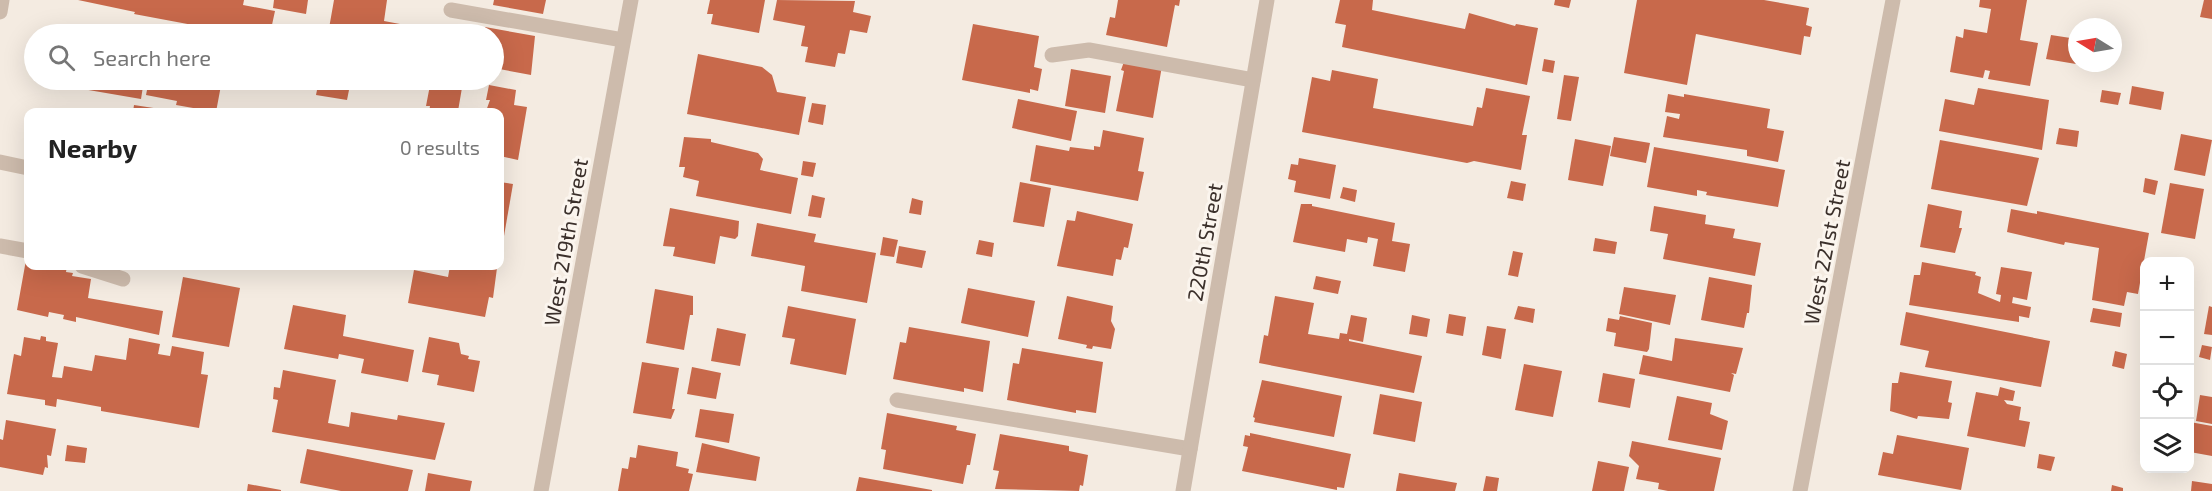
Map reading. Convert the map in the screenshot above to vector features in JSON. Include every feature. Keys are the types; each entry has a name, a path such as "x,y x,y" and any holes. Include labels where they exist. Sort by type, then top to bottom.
{"street":[{"path":"0,12 2,0"},
{"name":"West 219th Street","path":"541,491 630,0"},
{"name":"220th Street","path":"1183,491 1267,0"},
{"name":"West 221st Street","path":"1800,491 1893,0"},
{"path":"451,10 623,40"},
{"path":"1052,55 1089,50 1253,80"},
{"path":"0,162 24,167"},
{"path":"0,246 24,250"},
{"path":"95,270 123,279"},
{"path":"897,400 1190,448"}],"building":[{"path":"78,0 244,0 243,5 275,11 272,24 188,24 134,14 135,12"},
{"path":"274,0 308,0 306,14 273,8"},
{"path":"334,0 387,0 384,21 400,24 330,24"},
{"path":"494,0 546,0 543,14 493,5"},
{"path":"710,0 765,0 759,33 711,24 713,14 707,14"},
{"path":"777,0 855,1 853,12 871,16 867,33 850,30 845,54 838,53 835,67 805,62 808,47 801,46 805,26 773,20"},
{"path":"1118,0 1180,0 1179,6 1175,5 1167,47 1106,35 1110,17 1115,18"},
{"path":"1340,0 1373,0 1372,10 1465,29 1469,13 1515,26 1516,24 1538,28 1527,85 1342,47 1346,25 1335,23"},
{"path":"1555,0 1571,0 1569,8 1554,5"},
{"path":"1637,0 1764,0 1809,8 1806,25 1812,27 1810,37 1804,36 1801,55 1696,34 1687,85 1624,73"},
{"path":"1980,0 2027,0 2020,40 2038,43 2030,86 1988,79 1990,71 1985,70 1983,78 1950,72 1956,36 1963,38 1964,29 1987,33 1991,9 1979,7"},
{"path":"2204,0 2212,0 2212,19 2200,17"},
{"path":"973,24 1039,36 1034,67 1042,69 1038,91 1030,89 1030,93 962,80"},
{"path":"504,30 535,36 531,75 504,70"},
{"path":"2051,35 2068,38 2068,63 2046,59"},
{"path":"698,54 762,67 772,75 777,92 806,97 799,135 687,114"},
{"path":"1125,59 1162,66 1153,118 1116,111 1124,71 1121,70"},
{"path":"1544,59 1555,61 1553,73 1542,71"},
{"path":"1071,69 1111,76 1105,113 1065,106"},
{"path":"1332,70 1378,79 1373,108 1473,126 1477,107 1482,108 1486,88 1530,96 1522,135 1527,135 1521,170 1474,161 1467,163 1302,132 1312,77 1330,81"},
{"path":"1564,75 1579,77 1571,121 1557,119"},
{"path":"2132,86 2164,92 2161,110 2129,104"},
{"path":"504,88 516,90 514,105 527,107 518,160 504,157 504,108 487,108 490,100 486,100 488,90 504,90"},
{"path":"1978,88 2049,100 2042,150 1939,131 1945,99 1974,105"},
{"path":"88,90 142,90 141,99"},
{"path":"147,90 220,90 217,108 176,105 177,101 146,95"},
{"path":"317,90 349,90 347,100 316,95"},
{"path":"429,90 462,90 459,108 426,106"},
{"path":"2102,90 2121,93 2118,105 2100,102"},
{"path":"1668,94 1684,97 1684,94 1770,109 1767,128 1784,131 1778,162 1747,156 1747,150 1663,137 1667,116 1679,119 1680,114 1665,112"},
{"path":"1018,99 1077,111 1071,141 1012,128"},
{"path":"812,103 826,105 823,125 808,122"},
{"path":"134,105 154,108 134,108"},
{"path":"2059,128 2079,131 2077,147 2056,144"},
{"path":"1103,130 1144,138 1138,171 1144,172 1138,201 1030,181 1036,145 1069,151 1070,147 1094,150 1094,146 1100,147"},
{"path":"2181,134 2212,140 2205,176 2174,170"},
{"path":"684,137 711,139 711,142 758,153 763,159 760,170 798,178 791,214 696,196 699,181 683,177 685,167 679,167"},
{"path":"1614,137 1650,143 1646,163 1610,156"},
{"path":"1575,139 1611,146 1603,186 1568,180"},
{"path":"1940,140 2039,158 2027,206 1931,189"},
{"path":"1654,147 1785,170 1778,207 1706,195 1707,192 1697,190 1697,196 1647,187"},
{"path":"1299,158 1336,165 1330,199 1294,192 1296,181 1288,179 1291,164 1298,165"},
{"path":"803,161 816,163 813,177 801,175"},
{"path":"2145,178 2158,181 2155,195 2143,192"},
{"path":"1511,181 1526,184 1523,201 1507,198"},
{"path":"1020,182 1051,188 1044,227 1013,222"},
{"path":"504,183 513,184 504,236"},
{"path":"2170,183 2204,189 2195,239 2161,233"},
{"path":"1343,187 1357,190 1355,202 1340,198"},
{"path":"812,195 825,198 821,218 808,216"},
{"path":"912,198 923,201 921,215 909,213"},
{"path":"1301,204 1312,204 1312,206 1395,223 1392,241 1410,244 1405,272 1373,266 1378,239 1368,237 1367,243 1347,239 1345,252 1293,242"},
{"path":"1928,204 1962,211 1959,228 1962,228 1955,253 1920,247"},
{"path":"1654,206 1706,215 1705,224 1735,229 1733,238 1761,243 1755,276 1663,259 1668,234 1650,231"},
{"path":"670,208 739,221 738,236 735,239 720,236 715,264 673,256 675,247 663,246"},
{"path":"2011,209 2037,214 2037,211 2149,233 2145,257 2140,257 2138,294 2127,292 2124,306 2092,300 2099,248 2065,242 2064,245 2007,232"},
{"path":"1077,211 1133,224 1128,248 1124,247 1121,260 1116,259 1113,276 1057,266 1067,220 1075,221"},
{"path":"757,223 816,234 814,242 876,253 867,303 801,291 805,266 751,256"},
{"path":"883,237 898,240 894,257 880,255"},
{"path":"1595,238 1617,242 1615,254 1593,251"},
{"path":"979,240 994,243 992,257 976,254"},
{"path":"899,246 926,251 922,268 896,263"},
{"path":"1513,251 1523,253 1518,277 1508,275"},
{"path":"1922,262 1976,272 1975,275 1981,277 1978,293 2000,302 2001,295 1996,294 2001,267 2032,272 2027,300 2013,297 2012,303 2031,307 2029,318 2019,316 2019,322 1909,305 1914,275 1920,275"},
{"path":"24,270 66,270 66,272 73,273 72,276 91,279 88,298 163,311 159,335 76,317 76,322 63,319 64,315 49,312 48,317 17,310"},
{"path":"414,270 448,277 449,270 497,270 493,298 489,297 485,317 408,303"},
{"path":"1316,276 1341,281 1338,294 1313,289"},
{"path":"183,277 240,288 229,347 172,337"},
{"path":"1709,277 1752,285 1749,313 1747,313 1744,328 1701,320"},
{"path":"1624,287 1676,295 1670,325 1619,314"},
{"path":"968,288 1035,301 1028,337 961,323"},
{"path":"655,289 693,296 693,315 690,315 684,350 646,343"},
{"path":"1067,296 1113,306 1111,321 1115,329 1111,349 1093,346 1092,349 1086,348 1087,345 1058,339"},
{"path":"1275,296 1314,303 1308,334 1339,339 1340,333 1347,334 1351,315 1367,318 1363,342 1349,339 1349,341 1422,356 1414,393 1259,363 1264,335 1268,336"},
{"path":"293,305 346,315 343,336 414,350 408,382 361,373 364,359 339,354 338,359 284,349"},
{"path":"788,306 856,319 846,375 790,364 795,339 782,337"},
{"path":"1518,306 1535,309 1533,323 1514,319"},
{"path":"2209,306 2212,307 2212,335 2204,334"},
{"path":"2093,308 2122,313 2120,327 2090,322"},
{"path":"1906,312 2050,341 2041,387 1925,367 1929,351 1900,345"},
{"path":"1449,314 1466,317 1463,336 1446,333"},
{"path":"1412,315 1430,319 1427,337 1409,334"},
{"path":"1620,316 1652,323 1647,352 1614,346 1616,333 1606,331 1608,318 1619,320"},
{"path":"1487,326 1506,329 1501,359 1482,355"},
{"path":"909,327 990,341 983,392 964,388 964,392 893,379 900,342 906,343"},
{"path":"717,328 746,334 740,366 711,361"},
{"path":"41,336 46,337 46,341 58,343 52,377 62,378 64,366 92,371 95,355 126,360 129,338 160,344 158,354 170,356 172,346 204,352 201,374 208,375 199,428 101,411 101,407 57,399 56,407 45,405 45,400 7,394 14,354 21,356 24,337 40,340"},
{"path":"429,337 459,343 461,354 469,356 468,359 480,361 474,392 437,385 439,375 422,372"},
{"path":"1675,338 1743,348 1736,374 1731,373 1734,375 1730,392 1639,374 1643,355 1672,361"},
{"path":"2202,345 2212,347 2210,360 2199,357"},
{"path":"1022,348 1103,362 1096,413 1076,410 1076,413 1007,400 1013,363 1019,364"},
{"path":"2115,351 2127,354 2124,369 2112,366"},
{"path":"642,362 679,368 672,409 675,409 671,419 633,413"},
{"path":"1524,364 1562,371 1553,417 1515,410"},
{"path":"692,367 721,373 716,399 687,394"},
{"path":"283,370 336,380 328,423 349,427 351,412 397,420 398,415 445,423 435,460 272,432 278,400 273,399 274,387 280,388"},
{"path":"1900,372 1952,381 1948,402 1952,403 1949,419 1918,416 1917,419 1890,411 1892,383 1898,383"},
{"path":"1603,373 1635,379 1630,408 1598,402"},
{"path":"1262,380 1342,396 1334,437 1254,422 1253,417"},
{"path":"2000,387 2015,391 2013,401 2004,400 2007,404 2021,407 2019,420 2030,422 2025,447 1967,436 1976,392 1998,396"},
{"path":"1380,394 1422,402 1415,442 1373,434"},
{"path":"2200,395 2212,397 2212,424 2196,421"},
{"path":"1677,396 1712,403 1710,414 1728,421 1722,450 1668,440"},
{"path":"700,409 734,414 729,443 695,437"},
{"path":"887,413 957,426 956,430 976,434 970,465 967,465 963,484 883,469 886,450 881,449"},
{"path":"6,420 56,429 51,456 47,455 48,468 45,467 43,475 0,467 0,439 3,440"},
{"path":"2194,423 2212,426 2212,456 2194,453"},
{"path":"1250,433 1351,454 1344,488 1337,487 1337,490 1242,471 1248,447 1243,446 1245,435 1250,436"},
{"path":"1000,434 1069,446 1069,451 1088,455 1083,486 1080,485 1079,491 995,489 999,471 993,470"},
{"path":"1897,435 1969,448 1961,490 1878,475 1883,452 1893,454"},
{"path":"1632,441 1721,458 1714,491 1668,491 1658,489 1659,483 1636,479 1639,466 1629,456"},
{"path":"702,443 760,457 756,481 696,472"},
{"path":"67,445 87,448 85,463 65,461"},
{"path":"638,445 678,452 676,466 689,469 688,473 693,474 689,491 618,491 622,468 628,469 630,457 636,458"},
{"path":"307,449 413,470 408,491 341,491 300,483"},
{"path":"2039,454 2055,457 2051,471 2037,468"},
{"path":"1598,461 1629,467 1624,491 1592,491"},
{"path":"428,473 472,481 470,491 425,491"},
{"path":"1399,473 1457,483 1455,491 1396,491"},
{"path":"1486,476 1499,478 1497,491 1483,491"},
{"path":"859,477 932,490 932,491 856,491"},
{"path":"2192,481 2212,484 2212,491 2191,491"},
{"path":"248,484 281,490 281,491 247,491"},
{"path":"2112,485 2123,488 2123,491 2111,491"}]}
